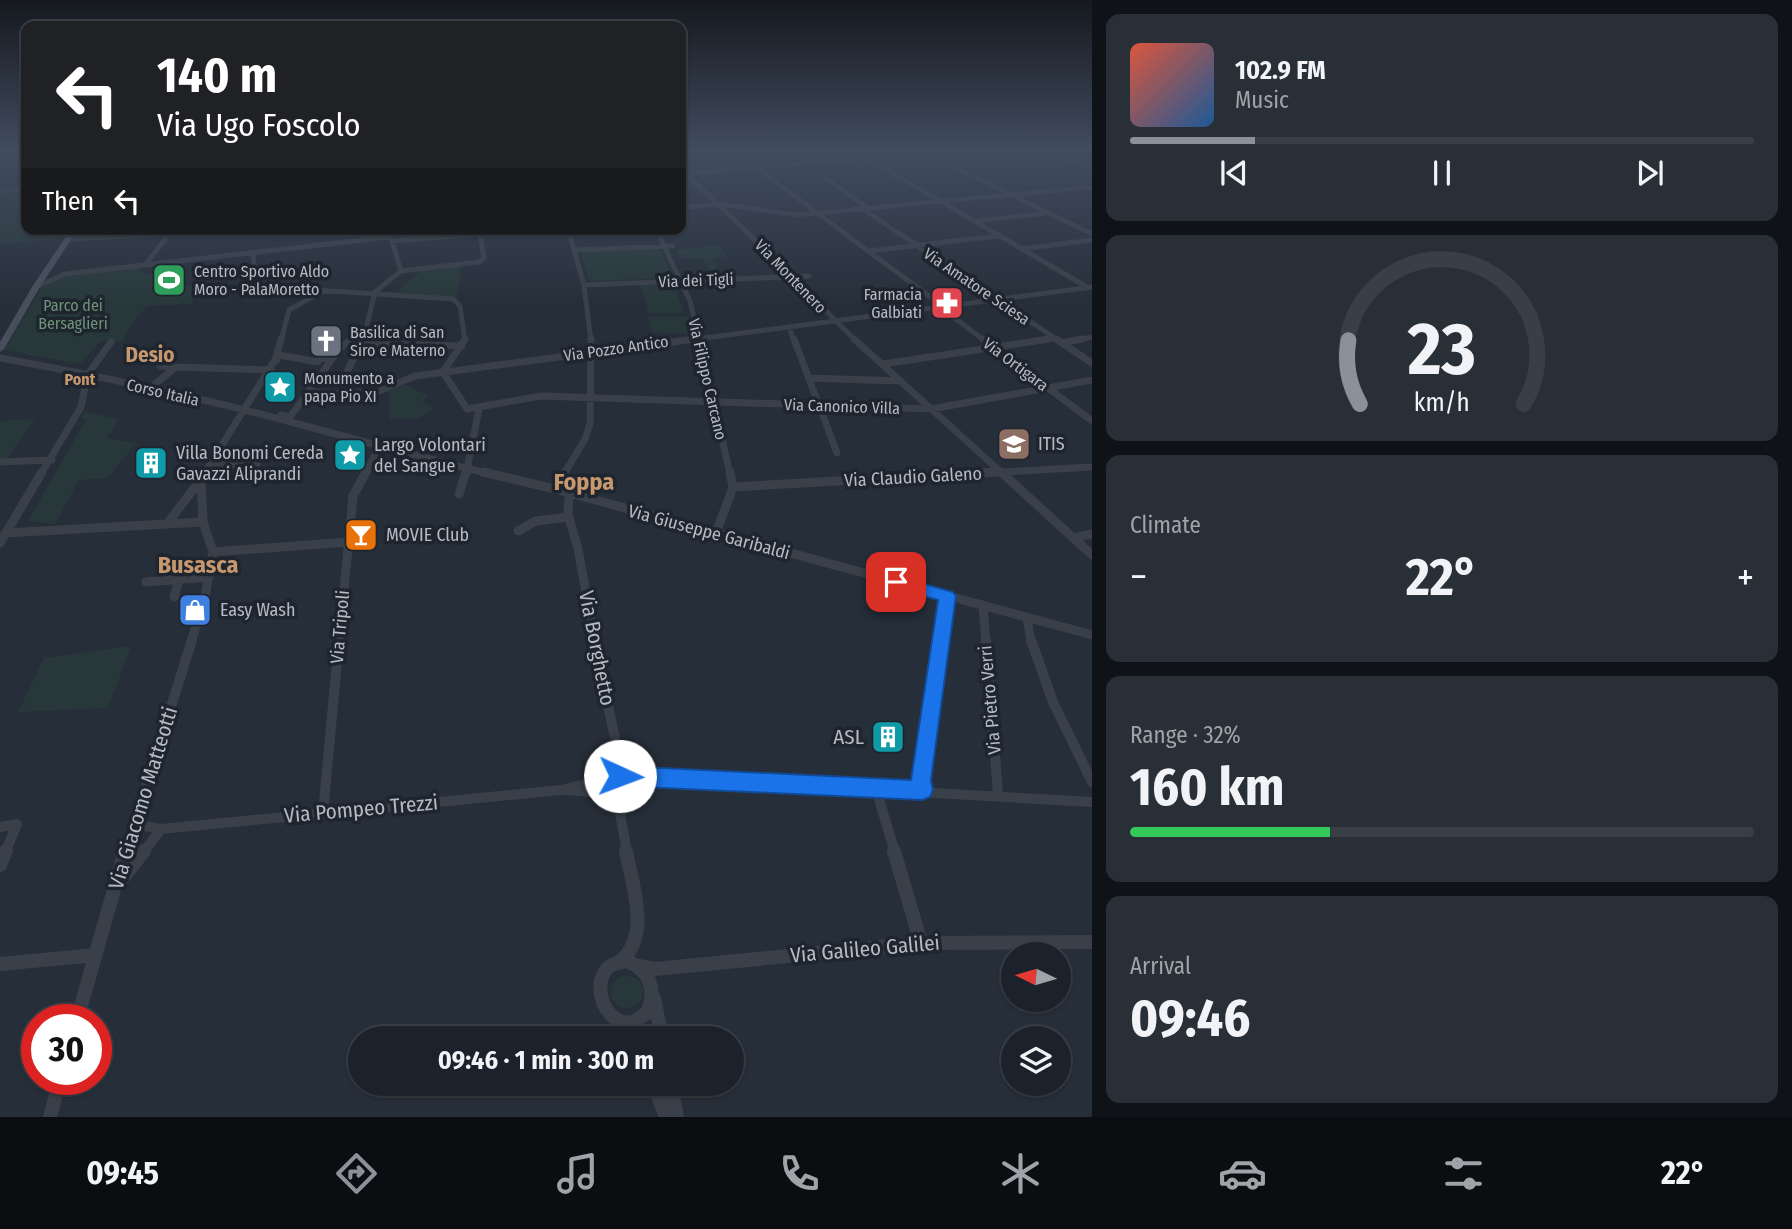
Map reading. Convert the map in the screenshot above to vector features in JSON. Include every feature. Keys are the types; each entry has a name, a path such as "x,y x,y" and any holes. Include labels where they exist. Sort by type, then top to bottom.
{"street":[{"name":"Via Ortigara","path":"802,202 1092,421"},
{"name":"Via Amatore Sciesa","path":"857,202 1092,363"},
{"path":"686,207 720,204 797,215 940,202"},
{"path":"941,202 1091,288"},
{"path":"1026,202 1092,234"},
{"name":"Via Montenero","path":"720,204 835,322"},
{"path":"975,221 1049,213"},
{"path":"0,349 36,287 71,235"},
{"path":"69,239 120,235"},
{"path":"146,264 169,235"},
{"path":"388,235 401,271"},
{"path":"36,287 65,274 146,264 391,239 464,235"},
{"path":"342,394 344,378 367,328 375,292 401,271 479,262 484,258 483,235"},
{"path":"555,489 585,439 590,424 593,352 584,285 570,235"},
{"name":"Via Filippo Carcano","path":"661,235 669,246 699,337 733,486"},
{"path":"868,251 998,236"},
{"path":"1021,249 1092,240"},
{"path":"745,242 758,241"},
{"path":"575,250 669,246"},
{"path":"253,253 256,286 453,299 460,306 465,342 443,372 467,409 479,409 467,470 459,494"},
{"path":"50,268 65,274"},
{"name":"Via dei Tigli","path":"584,285 808,276"},
{"name":"Via Pozzo Antico","path":"310,392 342,394 379,391 415,376 1091,288"},
{"path":"270,370 289,310 325,289"},
{"path":"835,322 1092,555"},
{"path":"789,327 837,453"},
{"path":"246,408 290,417 340,348 367,328"},
{"path":"883,365 994,348 1092,337"},
{"path":"0,543 3,533 52,460 81,407 88,374 111,342"},
{"path":"362,343 462,346"},
{"path":"167,524 211,464 279,355 300,356 297,360 318,362 320,358 331,359"},
{"path":"165,356 160,366 270,370"},
{"name":"Corso Italia","path":"0,358 246,408"},
{"path":"149,389 176,367"},
{"path":"809,378 901,381"},
{"name":"Via Canonico Villa","path":"479,409 488,404 516,398 541,396 931,409 1092,380"},
{"name":"Via Giuseppe Garibaldi","path":"246,408 379,448 555,489 1092,635"},
{"name":"Via Tripoli","path":"323,813 353,496 379,448"},
{"path":"0,462 52,460"},
{"path":"211,464 257,465"},
{"name":"Via Claudio Galeno","path":"733,486 1092,467"},
{"name":"Via Giacomo Matteotti","path":"82,1004 133,824 204,602 213,552 203,522 201,479"},
{"path":"716,533 733,486"},
{"name":"Via Borghetto","path":"569,494 569,517 579,549 620,762 620,813 638,921 630,953 606,971 600,987 603,1004 628,1026"},
{"path":"517,531 536,521 569,517"},
{"path":"3,533 203,522"},
{"path":"1073,538 1092,534"},
{"path":"213,552 348,542"},
{"path":"146,582 209,576"},
{"path":"174,597 179,579"},
{"path":"922,790 921,780 947,596"},
{"name":"Via Pietro Verri","path":"983,605 998,794"},
{"path":"1027,617 1042,674 1092,782"},
{"name":"Via Pompeo Trezzi","path":"133,824 161,828 561,790 620,776 998,794 1092,802"},
{"path":"876,789 921,943"},
{"name":"Via Pompeo Trezzi","path":"561,790 603,794 613,800 620,813"},
{"path":"0,827 17,824 0,865"},
{"path":"115,888 161,828"},
{"name":"Via Galileo Galilei","path":"639,966 655,969 921,943 1092,942"},
{"path":"0,964 96,955"},
{"path":"619,962 639,966 648,976 660,1026"},
{"path":"621,1021 635,1021 647,1013 653,990"},
{"path":"50,1117 56,1095"},
{"path":"658,1096 666,1117"},
{"path":"673,1096 677,1117"}],"green space":[{"path":"0,202 21,202 21,235 64,235 62,239 0,244"},
{"path":"719,245 727,257 711,258 718,269 710,270 702,258 680,258 676,250"},
{"path":"659,249 674,278 589,281 581,252"},
{"path":"461,266 457,298 396,292 423,269"},
{"name":"Parco dei Bersaglieri","path":"138,267 144,273 158,275 151,291 201,285 191,304 147,306 122,341 100,341 80,364 4,350 42,287 62,277"},
{"path":"674,284 684,313 649,313 640,285"},
{"path":"648,317 688,317 693,334 652,332"},
{"path":"405,385 428,396 422,402 434,408 419,418 390,419 389,391"},
{"path":"85,412 119,419 107,438 137,443 107,478 79,480 55,524 28,521 86,420 81,417"},
{"path":"35,419 6,460 0,460 0,421"},
{"path":"131,646 108,708 18,712 44,658"},
{"path":"627,976 638,981 643,992 638,1003 627,1008 616,1003 611,992 616,981"}],"place":[{"name":"Centro Sportivo Aldo Moro - PalaMoretto","path":"169,280"},
{"name":"Farmacia Galbiati","path":"947,303"},
{"name":"Basilica di San Siro e Materno","path":"326,341"},
{"name":"Monumento a papa Pio XI","path":"280,387"},
{"name":"ITIS","path":"1014,444"},
{"name":"Largo Volontari del Sangue","path":"350,455"},
{"name":"Villa Bonomi Cereda Gavazzi Aliprandi","path":"151,463"},
{"name":"MOVIE Club","path":"361,535"},
{"name":"Easy Wash","path":"195,610"},
{"name":"ASL","path":"888,737"}],"district":[{"name":"Desio","path":"150,355"},
{"name":"Pont","path":"80,379"},
{"name":"Foppa","path":"584,482"},
{"name":"Busasca","path":"198,565"}],"route":[{"path":"620,776 922,790 921,780 947,596 896,582"}]}
